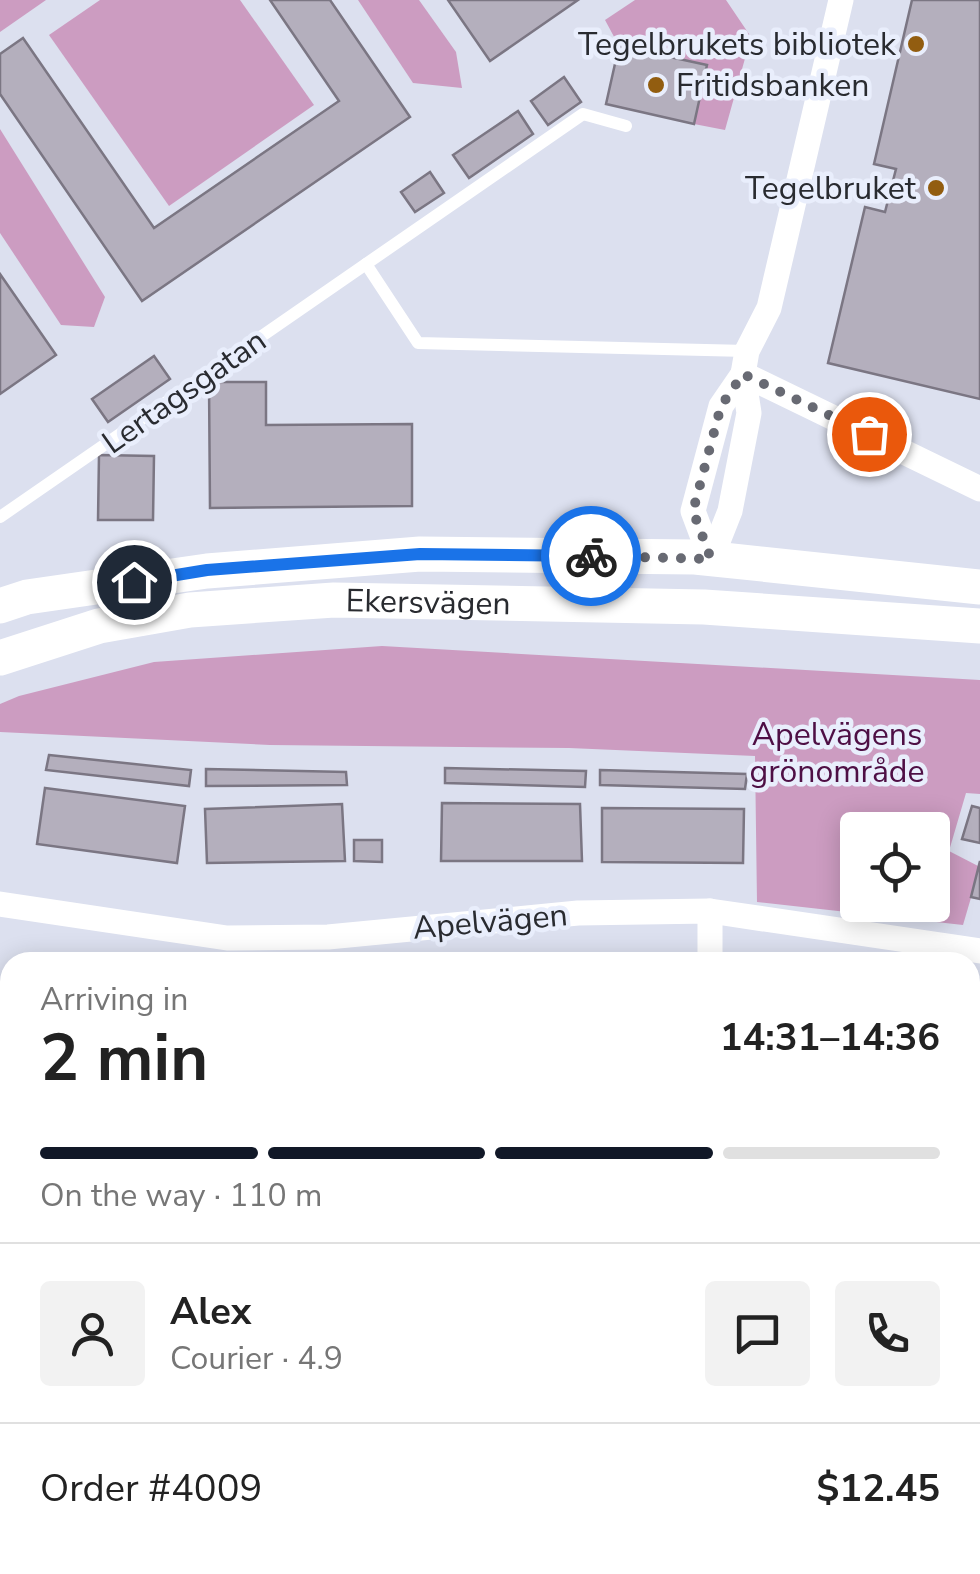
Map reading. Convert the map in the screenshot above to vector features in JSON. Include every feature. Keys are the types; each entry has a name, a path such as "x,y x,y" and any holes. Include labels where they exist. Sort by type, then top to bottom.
{"main road":[{"name":"Ekersvägen","path":"0,606 27,597 207,570 420,554 711,559 980,587"},
{"path":"704,607 711,559"},
{"name":"Ekersvägen","path":"0,658 98,626 190,610 334,600 704,607 980,626"}],"street":[{"path":"711,559 693,511 721,406 769,308 841,0"},
{"path":"745,362 980,489"},
{"path":"711,559 730,512 750,414 745,362"},
{"name":"Apelvägen","path":"0,904 227,938 328,937 578,914 710,910 980,951"},
{"path":"710,910 710,952"}],"lane":[{"name":"Lertagsgatan","path":"0,517 583,114 626,126"},
{"path":"366,264 418,344 745,362"}],"green space":[{"path":"0,0 46,0 0,32"},
{"path":"100,0 240,0 314,105 169,206 49,35"},
{"path":"358,0 419,0 456,52 462,88 413,83"},
{"path":"635,0 726,0 751,37 725,130 694,124 707,65 619,46 605,20"},
{"path":"0,129 105,297 94,327 61,325 0,233"},
{"name":"Apelvägens grönområde","path":"382,646 980,680 980,794 966,793 950,848 950,812 840,812 840,911 757,902 755,756 569,748 270,745 0,732 0,704 154,662"},
{"name":"Apelvägens grönområde","path":"950,852 980,867 963,925 936,922 950,922"}],"building":[{"path":"270,0 330,0 410,117 142,301 0,94 0,54 23,38 154,228 339,101"},
{"path":"448,0 578,0 490,61"},
{"name":"Tegelbruket","path":"912,0 980,0 980,399 828,363 865,207 885,212 896,169 874,164"},
{"name":"Fritidsbanken","path":"619,46 707,65 694,124 606,104"},
{"path":"564,77 581,102 548,125 531,101"},
{"path":"518,111 533,134 469,178 453,155"},
{"path":"430,172 444,193 415,212 401,192"},
{"path":"0,274 56,355 0,394"},
{"path":"154,356 170,379 108,422 92,399"},
{"path":"209,382 266,382 266,425 412,424 412,506 210,508"},
{"path":"99,455 154,456 153,520 98,520"},
{"path":"49,755 191,770 189,786 46,770"},
{"path":"445,768 586,771 585,787 445,783"},
{"path":"206,769 346,772 347,785 206,786"},
{"path":"600,770 747,774 745,789 600,785"},
{"path":"45,788 185,806 177,863 37,844"},
{"path":"442,803 580,804 582,861 441,861"},
{"path":"342,804 345,861 207,863 205,809"},
{"path":"972,806 980,808 980,843 962,839"},
{"path":"602,808 744,809 743,863 602,862"},
{"path":"354,840 382,840 382,862 354,861"},
{"path":"980,861 980,899 971,897"}],"way so far":[{"path":"591,556 711,559 693,511 721,406 743,374 869,434"}],"place":[{"name":"Tegelbrukets bibliotek","path":"916,44"},
{"name":"Fritidsbanken","path":"656,85"},
{"name":"Tegelbruket","path":"936,188"}],"route":[{"path":"134,582 207,570 420,554 591,556"}]}
